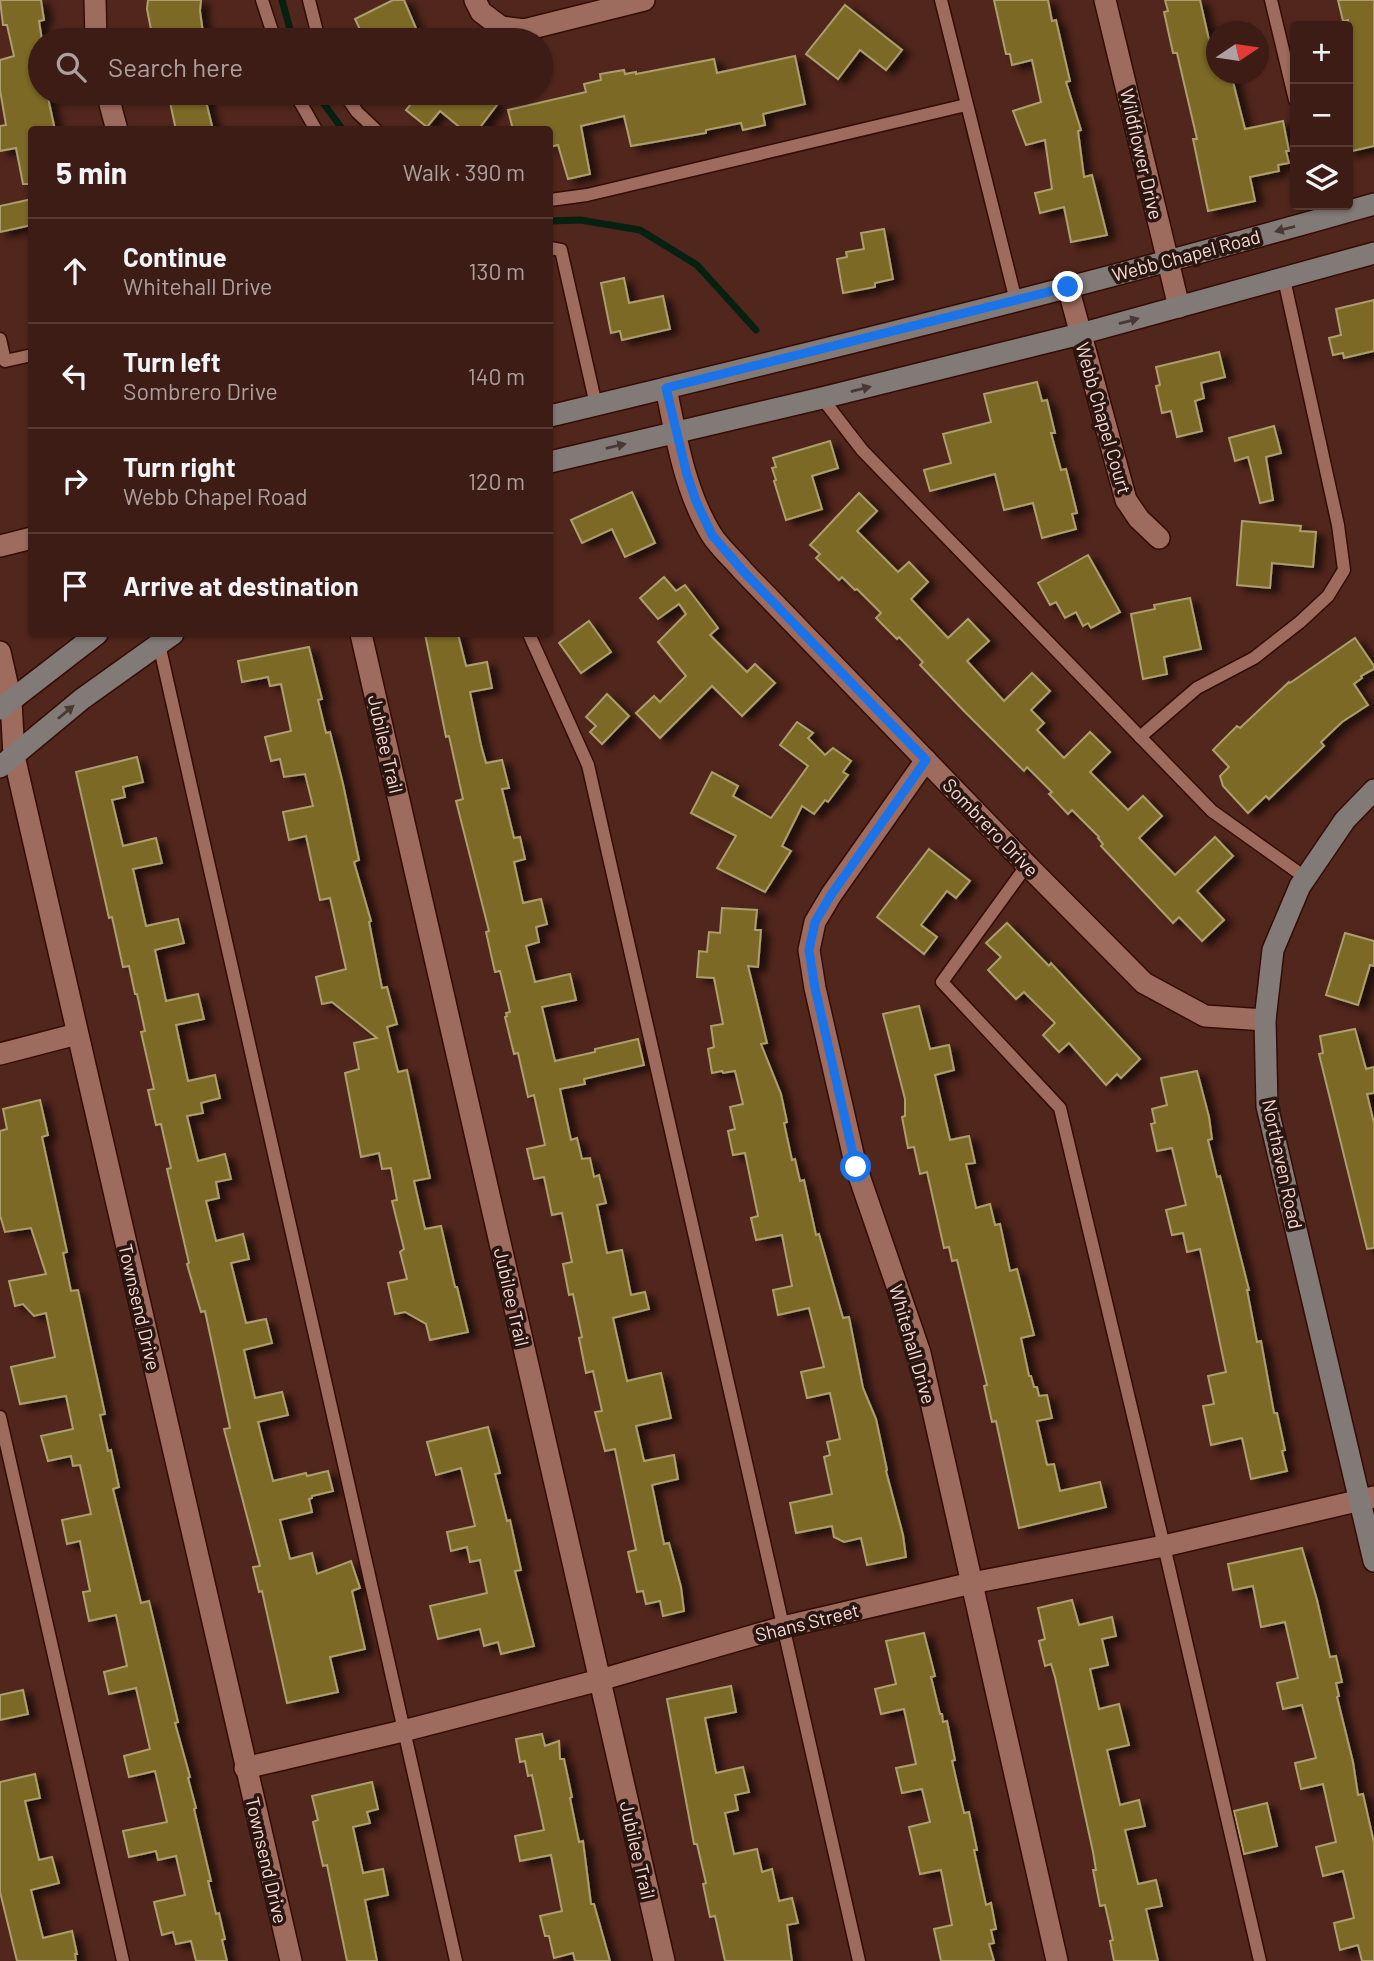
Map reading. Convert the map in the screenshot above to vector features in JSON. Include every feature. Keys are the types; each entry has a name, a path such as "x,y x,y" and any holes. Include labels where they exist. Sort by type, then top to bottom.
{"main road":[{"name":"Webb Chapel Road","path":"553,415 1016,301 1167,260 1322,212 1374,204"},
{"path":"553,461 1080,334 1374,253"},
{"path":"5,705 93,637"},
{"path":"7,762 82,699 166,639"},
{"name":"Northaven Road","path":"1374,790 1345,820 1300,886 1273,950 1265,1020 1267,1106 1367,1499 1374,1561"}],"street":[{"path":"95,0 96,28"},
{"path":"475,0 481,12 501,27 509,28"},
{"name":"Wildflower Drive","path":"1105,0 1179,307"},
{"path":"531,28 632,1"},
{"path":"110,105 116,126"},
{"name":"Webb Chapel Court","path":"1068,287 1126,500 1139,519 1159,538"},
{"name":"Sombrero Drive","path":"666,388 675,432 696,501 712,535 743,571 1144,983 1205,1016 1265,1020"},
{"path":"0,546 28,539"},
{"name":"Jubilee Trail","path":"361,637 664,1961"},
{"name":"Townsend Drive","path":"0,654 7,762 77,1034 291,1961"},
{"name":"Whitehall Drive","path":"926,760 831,895 815,922 809,950 815,988 856,1167 920,1353 1057,1961"},
{"path":"0,1054 77,1034"},
{"name":"Shans Street","path":"245,1768 600,1681 783,1627 972,1583 1164,1546 1367,1499"}],"lane":[{"path":"262,0 271,28"},
{"path":"309,0 316,28"},
{"path":"941,0 1016,301"},
{"path":"1271,0 1291,84"},
{"path":"302,105 314,126"},
{"path":"352,105 372,126"},
{"path":"553,200 587,195 967,105"},
{"path":"553,249 561,250 596,405"},
{"path":"1140,737 1197,688 1254,658 1300,622 1328,596 1344,570 1338,525 1284,279"},
{"path":"0,340 5,361 28,356"},
{"path":"822,398 862,450 1212,811 1306,878"},
{"path":"530,637 588,765 859,1961"},
{"path":"166,639 403,1731 456,1961"},
{"path":"1027,865 942,982 1060,1108 1260,1961"},
{"path":"0,1417 123,1961"}],"building":[{"path":"0,0 41,0 44,20 39,21 40,28 28,28 28,105 50,105 54,126 28,126 28,184 23,184 16,148 0,151 0,126 6,125 0,90 0,60 14,56 7,25 3,25"},
{"path":"148,0 201,0 202,28 151,28"},
{"path":"393,0 404,0 416,28 359,28 355,19"},
{"path":"994,0 1048,0 1052,21 1056,20 1070,81 1066,82 1081,130 1078,131 1084,177 1092,175 1107,235 1071,242 1064,207 1040,213 1035,193 1052,189 1045,140 1026,145 1013,111 1041,102 1032,60 1012,65 1010,54 1006,54"},
{"path":"1165,0 1200,0 1206,27 1206,84 1234,84 1245,129 1283,121 1289,163 1278,165 1279,171 1250,177 1255,201 1208,211 1193,139 1197,139 1177,53 1173,53 1164,12 1168,11"},
{"path":"1338,0 1374,0 1374,146 1353,151 1353,21 1343,21"},
{"path":"845,5 902,50 886,70 860,50 838,79 806,54"},
{"path":"795,56 805,104 763,114 765,125 743,130 741,123 706,130 706,133 631,146 624,116 581,126 590,174 568,179 558,145 553,146 553,126 512,126 508,110 530,105 553,105 553,100 586,92 584,84 601,80 600,74 624,70 625,74 636,74 714,59 717,73"},
{"path":"171,105 207,105 212,126 175,126"},
{"path":"410,105 497,105 481,126 458,126 440,111 426,126 406,110"},
{"path":"28,200 28,226 0,232 0,206"},
{"path":"884,229 893,279 875,283 875,287 843,293 837,259 847,257 846,252 864,249 861,233"},
{"path":"624,278 629,303 663,296 670,329 622,340 620,331 611,333 601,283"},
{"path":"1374,300 1374,351 1344,358 1343,353 1333,355 1329,338 1341,335 1336,309"},
{"path":"1219,352 1225,377 1201,383 1204,398 1195,401 1202,431 1177,437 1171,411 1162,413 1156,386 1160,385 1156,367"},
{"path":"1037,382 1042,401 1047,400 1055,433 1051,433 1061,470 1066,469 1077,513 1072,514 1076,529 1042,538 1033,503 1004,510 995,474 930,491 924,470 951,463 943,434 991,422 984,394"},
{"path":"1274,426 1281,453 1266,457 1273,500 1260,503 1248,457 1235,461 1229,438"},
{"path":"830,441 838,468 812,476 822,509 786,520 774,481 776,480 772,468 776,467 773,458"},
{"path":"632,492 655,543 625,557 612,529 582,543 571,520"},
{"path":"859,493 877,511 857,531 898,572 909,562 928,582 911,599 948,638 968,619 989,641 967,661 1004,701 1032,673 1050,691 1031,710 1044,723 1037,730 1064,758 1090,732 1110,752 1090,772 1128,810 1143,796 1162,816 1139,838 1175,875 1215,837 1233,856 1197,891 1224,920 1202,941 1179,917 1173,923 1101,846 1103,844 1099,837 1072,810 1068,814 1049,794 1052,792 1027,767 1024,771 920,665 923,662 876,618 881,613 857,589 842,577 839,580 816,558 820,554 810,545"},
{"path":"1242,521 1301,526 1300,531 1316,532 1313,567 1272,563 1270,588 1237,585"},
{"path":"1088,555 1120,612 1091,628 1088,623 1083,626 1076,612 1065,618 1056,602 1050,605 1038,583"},
{"path":"664,577 676,591 685,585 718,628 710,635 747,672 755,664 775,683 742,716 712,686 660,738 636,713 654,696 660,702 686,676 658,642 686,614 679,604 658,619 640,598"},
{"path":"1190,598 1201,649 1164,657 1167,674 1143,679 1131,614 1155,609 1154,605"},
{"path":"589,621 611,652 581,673 559,643"},
{"path":"426,637 459,637 466,666 487,662 492,688 470,692 486,763 502,760 509,788 502,789 514,838 520,837 525,859 514,862 523,903 541,899 547,924 536,927 539,942 526,946 535,982 570,974 576,1000 542,1007 555,1061 638,1039 644,1065 584,1079 585,1084 560,1089 571,1140 577,1138 582,1159 590,1158 594,1177 599,1175 606,1203 597,1205 607,1253 622,1250 631,1295 645,1292 649,1309 613,1318 627,1381 661,1373 671,1418 636,1426 644,1461 674,1455 678,1479 652,1485 664,1544 669,1543 681,1587 684,1611 663,1616 660,1601 646,1604 643,1591 637,1592 628,1552 636,1550 615,1449 605,1451 595,1412 602,1411 593,1371 586,1373 573,1294 569,1295 563,1264 572,1262 562,1213 552,1215 544,1177 534,1179 527,1149 545,1145 534,1095 528,1097 518,1053 514,1054 505,1017 506,1013 510,1012 500,971 495,972 486,932 489,931 456,801 463,799 449,736 446,737"},
{"path":"1355,638 1374,666 1374,669 1361,676 1354,684 1368,705 1342,722 1321,742 1324,746 1269,799 1266,796 1248,813 1223,786 1220,776 1229,767 1213,750 1289,682"},
{"path":"309,647 322,699 318,700 326,733 330,732 343,784 359,860 354,862 371,921 369,922 382,988 387,987 397,1024 387,1027 398,1072 407,1070 430,1178 414,1181 425,1229 441,1226 468,1332 430,1340 426,1324 405,1312 395,1314 388,1283 407,1279 400,1252 404,1249 392,1201 397,1200 391,1168 382,1169 379,1153 361,1157 345,1073 359,1069 354,1043 377,1038 332,1002 322,1004 316,977 346,969 330,898 320,900 306,836 289,840 283,812 313,806 305,774 284,777 280,759 271,761 265,737 291,731 281,684 270,686 268,677 242,682 238,661"},
{"path":"607,694 629,716 602,744 590,732 596,726 586,717"},
{"path":"797,722 813,733 808,738 825,755 833,748 851,761 843,772 848,775 828,802 825,800 814,814 802,806 782,846 791,851 765,892 717,868 736,836 691,813 712,772 738,786 733,796 771,818 808,766 780,745"},
{"path":"137,757 143,782 123,787 125,797 112,800 123,846 156,838 162,863 133,869 146,926 178,919 184,943 155,950 166,1001 198,994 204,1019 176,1025 188,1081 215,1075 220,1098 201,1103 203,1113 187,1116 198,1161 225,1154 231,1179 216,1182 219,1198 206,1201 216,1241 243,1234 249,1259 231,1263 246,1323 266,1319 272,1343 244,1350 255,1398 282,1392 288,1415 258,1422 273,1481 328,1471 333,1491 309,1499 312,1512 280,1520 290,1559 312,1553 317,1574 351,1561 360,1588 352,1591 365,1649 330,1657 338,1692 287,1703 262,1591 259,1592 253,1567 260,1566 224,1429 230,1428 205,1311 201,1312 187,1264 189,1263 167,1169 171,1168 161,1124 156,1125 148,1090 154,1089 141,1032 145,1031 137,994 129,966 123,967 112,917 109,918 76,772"},
{"path":"929,849 970,881 956,898 947,891 921,925 937,937 924,954 877,917"},
{"path":"722,908 757,910 755,930 761,930 758,967 748,966 767,1043 761,1044 781,1094 792,1160 795,1159 800,1181 804,1180 816,1235 819,1234 843,1318 849,1317 863,1388 876,1419 906,1557 867,1565 861,1538 844,1542 834,1537 832,1526 796,1533 790,1503 832,1494 824,1457 830,1455 827,1442 840,1439 830,1393 807,1398 801,1372 824,1367 809,1308 778,1315 773,1290 792,1286 782,1235 756,1240 751,1218 758,1216 745,1153 733,1155 728,1131 735,1129 730,1107 743,1104 735,1071 712,1073 708,1049 714,1047 711,1026 723,1024 714,978 697,977 699,951 707,952 709,932 720,933"},
{"path":"1007,923 1049,966 1051,963 1140,1059 1121,1078 1117,1074 1106,1085 1069,1043 1059,1052 1043,1035 1055,1023 1024,992 1016,999 988,970 1001,957 986,943"},
{"path":"1345,933 1374,941 1374,966 1370,965 1358,1005 1326,995"},
{"path":"919,1006 930,1049 949,1045 954,1070 935,1075 950,1140 969,1136 975,1163 966,1164 976,1208 990,1204 995,1225 1000,1224 1010,1271 1017,1269 1034,1335 1021,1338 1029,1376 1034,1387 1037,1387 1039,1396 1047,1395 1052,1418 1037,1421 1047,1465 1054,1464 1060,1491 1100,1482 1106,1507 1019,1528 996,1421 992,1422 984,1386 987,1385 957,1260 952,1261 949,1247 944,1248 927,1172 920,1174 914,1147 908,1148 902,1117 905,1116 905,1099 883,1014"},
{"path":"1355,1029 1366,1069 1374,1067 1374,1093 1367,1094 1374,1123 1374,1248 1367,1249 1319,1054 1323,1053 1320,1036"},
{"path":"1197,1071 1209,1117 1212,1139 1208,1140 1249,1290 1257,1342 1261,1341 1274,1413 1277,1413 1285,1450 1282,1451 1287,1471 1251,1479 1242,1438 1211,1445 1203,1406 1214,1404 1208,1376 1226,1372 1200,1249 1187,1252 1183,1233 1172,1235 1166,1210 1186,1205 1172,1148 1157,1151 1151,1124 1155,1123 1152,1109 1167,1105 1161,1078"},
{"path":"40,1100 48,1135 42,1137 67,1252 63,1253 71,1291 78,1290 105,1414 100,1415 119,1487 113,1489 141,1603 149,1601 178,1722 175,1723 190,1777 188,1778 196,1808 194,1809 211,1881 208,1881 216,1914 219,1913 227,1961 196,1961 191,1941 176,1944 173,1932 162,1935 154,1902 185,1895 176,1856 158,1860 156,1851 129,1857 123,1831 167,1822 155,1771 129,1777 124,1756 150,1749 136,1688 109,1694 104,1672 127,1666 116,1615 89,1621 83,1592 90,1591 80,1541 67,1544 62,1520 91,1514 80,1465 73,1466 71,1456 48,1461 41,1436 73,1429 66,1396 20,1404 11,1367 55,1357 46,1313 34,1316 23,1304 15,1306 9,1281 46,1274 31,1228 5,1232 0,1215 0,1131 7,1129 3,1109"},
{"path":"488,1427 500,1473 495,1474 507,1521 510,1520 521,1570 515,1571 534,1646 501,1654 498,1642 484,1646 480,1629 438,1639 430,1606 487,1593 480,1560 470,1562 467,1547 451,1551 447,1532 475,1526 461,1468 436,1475 427,1442"},
{"path":"1302,1548 1330,1657 1336,1656 1342,1682 1336,1683 1337,1697 1358,1795 1363,1794 1374,1843 1374,1961 1362,1961 1358,1945 1340,1950 1334,1923 1354,1918 1343,1871 1323,1876 1316,1847 1336,1842 1323,1784 1301,1789 1295,1763 1316,1758 1302,1705 1283,1709 1277,1683 1298,1678 1285,1622 1261,1627 1253,1586 1233,1590 1228,1564"},
{"path":"1072,1600 1079,1625 1112,1617 1116,1636 1102,1639 1108,1665 1090,1669 1099,1709 1119,1704 1129,1745 1107,1750 1120,1805 1139,1800 1145,1826 1125,1830 1138,1884 1156,1880 1162,1906 1146,1909 1158,1961 1114,1961 1110,1941 1113,1940 1105,1905 1100,1906 1093,1870 1096,1870 1093,1852 1055,1677 1051,1664 1045,1666 1039,1641 1045,1639 1038,1608"},
{"path":"924,1633 935,1676 931,1677 940,1714 943,1722 947,1721 955,1760 952,1761 964,1813 969,1812 986,1905 991,1903 996,1929 991,1930 994,1943 989,1944 994,1961 941,1961 934,1929 952,1925 941,1870 920,1874 909,1827 930,1822 922,1789 902,1793 896,1768 916,1764 904,1709 881,1714 875,1689 896,1684 886,1641"},
{"path":"731,1686 736,1712 705,1718 716,1773 743,1767 749,1792 735,1795 738,1810 725,1813 734,1854 757,1849 762,1872 772,1869 779,1901 792,1898 798,1923 787,1925 792,1961 725,1961 715,1916 710,1917 703,1884 706,1883 697,1844 694,1844 667,1699"},
{"path":"23,1690 28,1714 0,1720 0,1695"},
{"path":"542,1734 545,1746 559,1741 560,1759 564,1759 579,1842 583,1841 591,1904 594,1904 610,1961 575,1961 573,1953 554,1958 549,1936 545,1936 540,1916 562,1911 551,1855 520,1861 515,1836 544,1830 532,1775 528,1776 525,1761 520,1762 516,1739"},
{"path":"35,1774 40,1798 25,1801 39,1860 52,1857 59,1883 31,1890 43,1938 72,1931 76,1961 17,1961 0,1892 0,1782"},
{"path":"372,1782 378,1809 367,1812 370,1823 353,1827 363,1873 383,1869 388,1895 365,1900 377,1961 347,1961 327,1865 323,1866 313,1822 318,1820 312,1796"},
{"path":"1267,1803 1277,1846 1244,1854 1234,1811"}],"waterway":[{"path":"282,0 290,28"},
{"path":"325,105 340,126"},
{"path":"553,221 580,220 640,230 697,265 756,330"}],"route":[{"path":"856,1167 815,988 809,950 815,922 831,895 926,760 743,571 712,535 687,475 666,388 1068,287"}]}
